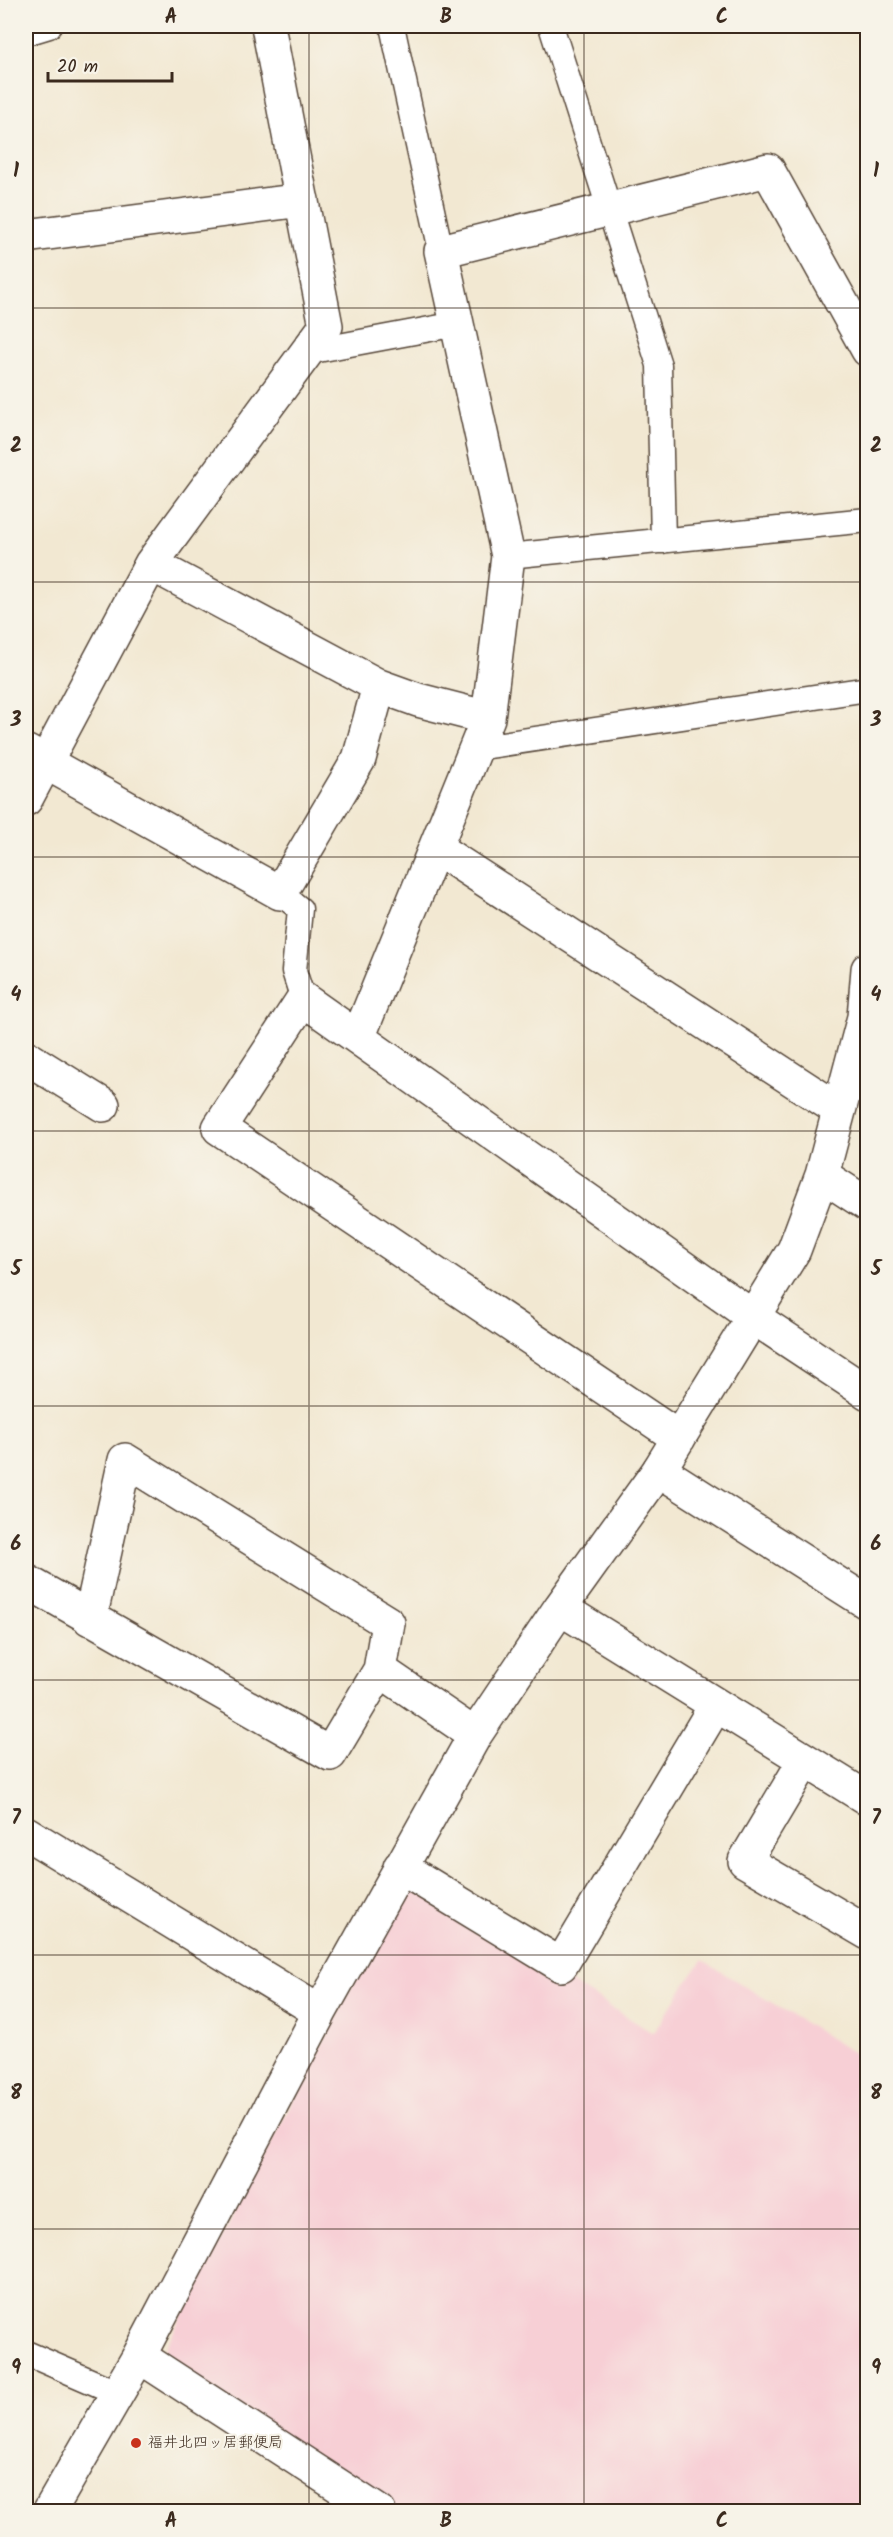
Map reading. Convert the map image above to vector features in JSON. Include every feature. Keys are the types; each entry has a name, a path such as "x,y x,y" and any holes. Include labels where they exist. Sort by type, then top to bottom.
{"street":[{"path":"26,799 35,757 151,564 326,326 268,26"},
{"path":"358,1038 489,718 508,556 441,251 768,170 867,350"},
{"path":"26,236 302,201"},
{"path":"151,564 379,686 418,700 489,718"},
{"path":"35,757 280,893 359,759 379,686"},
{"path":"436,848 839,1110"},
{"path":"50,2511 140,2356 320,2012 475,1735 560,1608 659,1470 794,1250 822,1175 864,1017 867,969"},
{"path":"679,1437 219,1128 303,999 753,1317 867,1393"},
{"path":"26,1058 103,1105"},
{"path":"822,1175 867,1205"},
{"path":"26,1581 90,1619 330,1754 381,1670 388,1623 125,1460 90,1619"},
{"path":"659,1470 867,1604"},
{"path":"560,1608 867,1799"},
{"path":"381,1670 475,1735"},
{"path":"400,1867 561,1965 716,1705"},
{"path":"805,1760 746,1861 867,1933"},
{"path":"26,1833 320,2012"},
{"path":"140,2356 380,2511"}],"lane":[{"path":"26,33 49,26"},
{"path":"392,26 441,251"},
{"path":"551,26 660,365 663,541"},
{"path":"307,352 457,324"},
{"path":"508,556 867,520"},
{"path":"476,748 867,689"},
{"path":"280,893 300,909 294,971 303,999"},
{"path":"26,2353 118,2393"}],"shaded area":[{"path":"406,1881 653,2033 702,1960 867,2061 867,2511 397,2511 169,2366 161,2356"}],"place":[{"name":"福井北四ッ居郵便局","path":"136,2443"}]}
